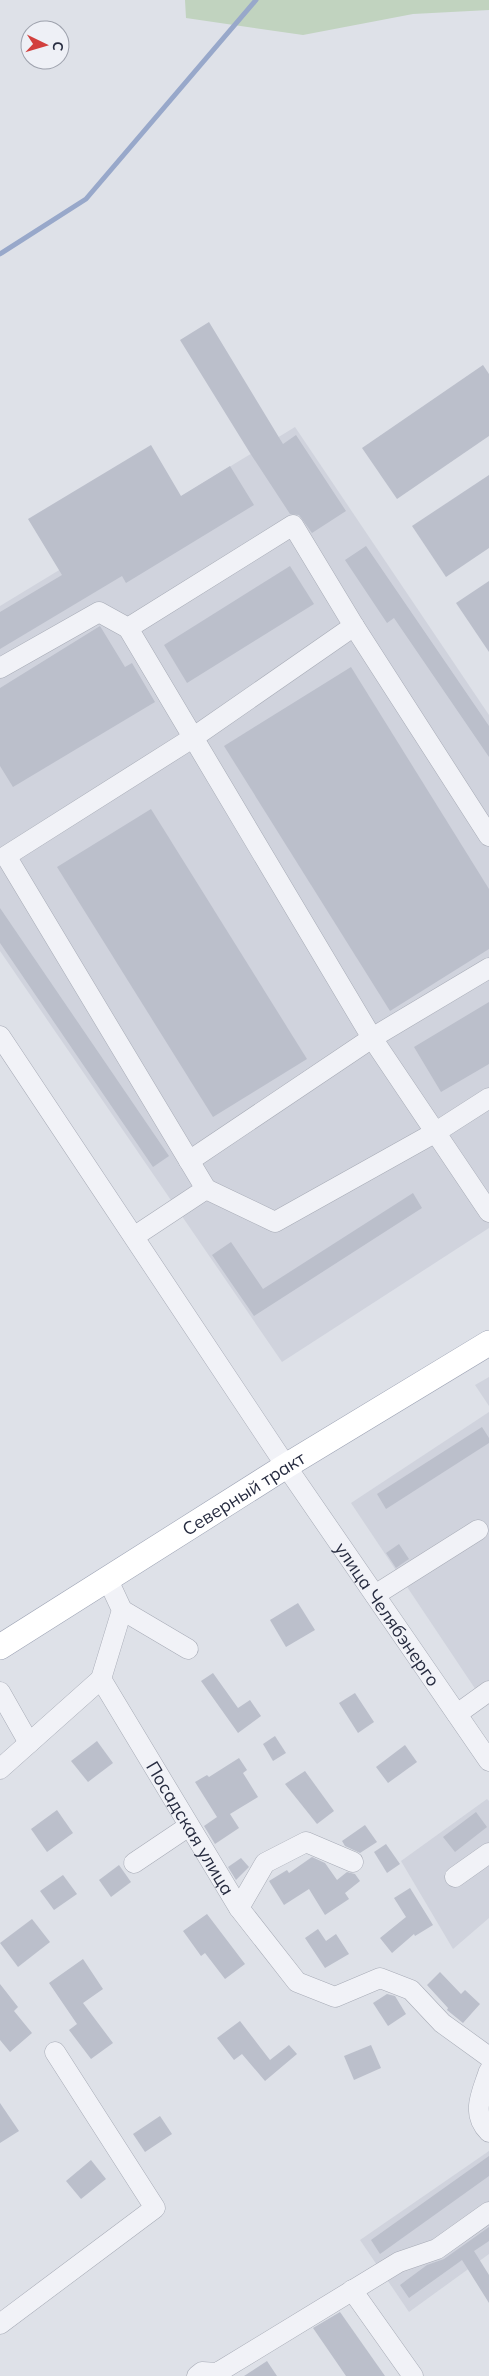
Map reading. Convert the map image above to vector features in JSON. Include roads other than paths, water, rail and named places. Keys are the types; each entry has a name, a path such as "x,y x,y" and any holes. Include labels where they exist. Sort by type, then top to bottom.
{"main road":[{"name":"Северный тракт","path":"0,1647 286,1466 489,1343"}],"street":[{"path":"128,628 293,525 354,626 489,836"},
{"path":"0,668 99,612 128,628 372,1038 489,1212"},
{"path":"354,626 194,738 3,849 206,1189 275,1222 436,1132 489,1098"},
{"path":"189,1161 372,1038 489,968"},
{"name":"улица Челябэнерго","path":"0,1036 135,1236 286,1466 489,1761"},
{"path":"135,1236 206,1189"},
{"path":"375,1595 478,1530"},
{"path":"108,1580 122,1610 188,1649"},
{"path":"0,1769 101,1679 122,1610"},
{"name":"Посадская улица","path":"101,1679 239,1908 297,1982 335,1997 380,1978 411,1990 442,2023 489,2057"},
{"path":"457,1714 489,1691"},
{"path":"0,1692 29,1743"},
{"path":"134,1864 189,1826"},
{"path":"239,1908 265,1863 306,1842 353,1862"},
{"path":"455,1877 489,1853"},
{"path":"0,2324 155,2208 54,2052"},
{"path":"489,2071 477,2106 479,2117 489,2132"},
{"path":"197,2376 202,2372 218,2374 399,2262 437,2249 489,2212"},
{"path":"352,2290 413,2376"}],"waterway":[{"path":"0,254 86,199 256,0"}]}
